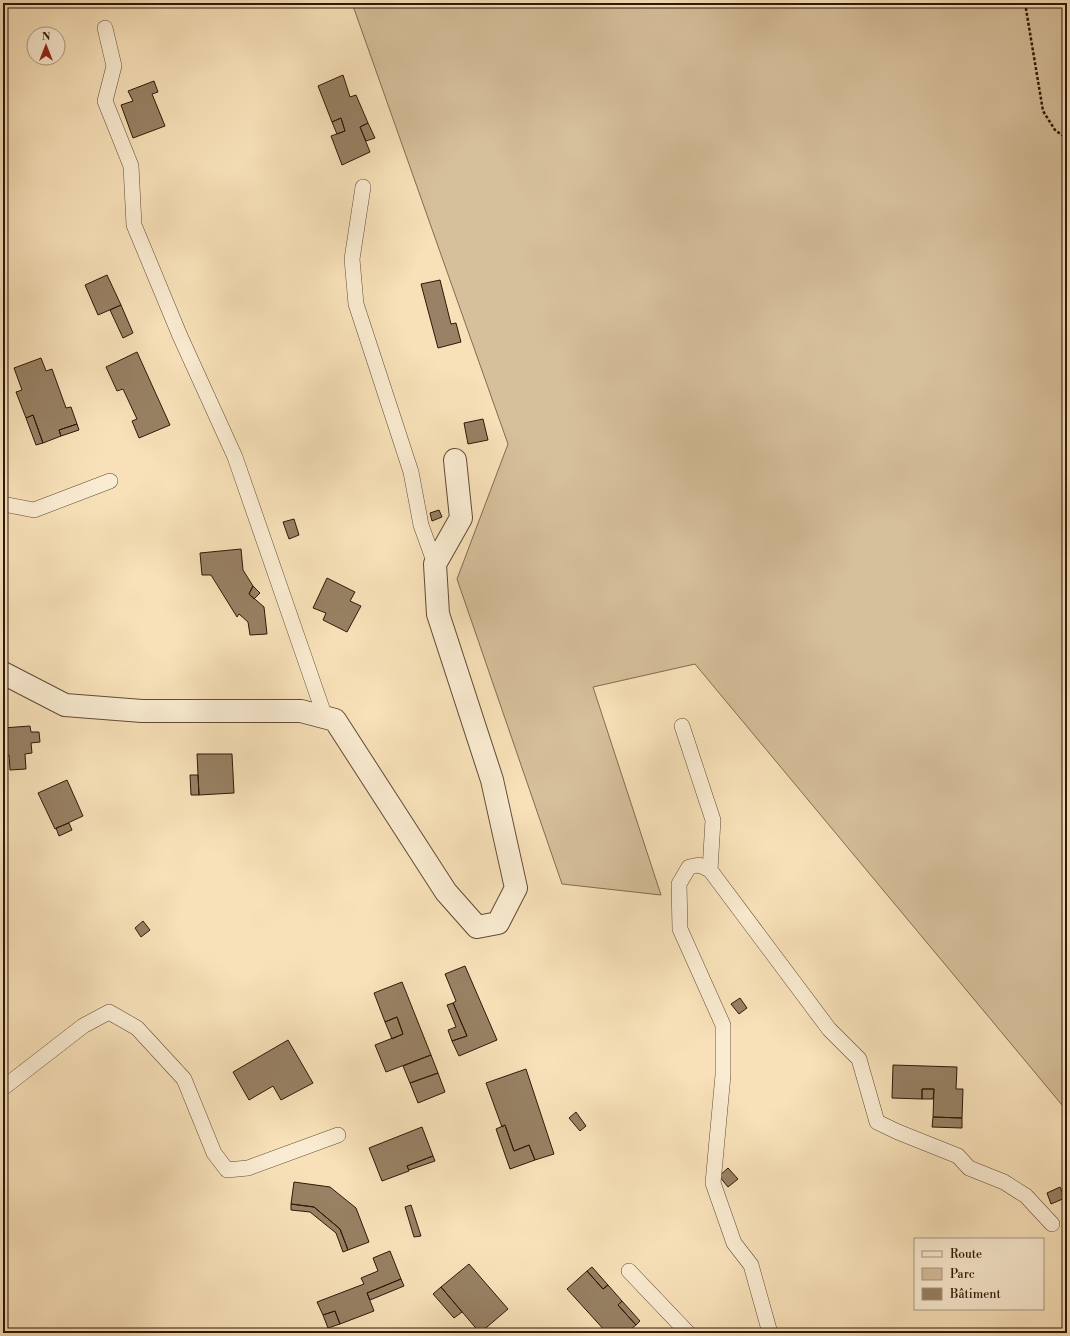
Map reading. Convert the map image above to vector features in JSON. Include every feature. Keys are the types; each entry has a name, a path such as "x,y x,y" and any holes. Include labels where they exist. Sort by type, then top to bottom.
{"street":[{"path":"3,673 65,705 142,711 301,711 335,720 446,892 477,927 498,923 516,888 492,780 438,614 435,564 461,518 455,460"}],"lane":[{"path":"105,28 114,66 105,101 131,166 134,225 180,336 234,457 325,717"},
{"path":"363,187 352,260 356,304 411,472 421,525 435,564"},
{"path":"3,504 34,510 110,481"},
{"path":"682,726 713,820 710,870"},
{"path":"770,1333 751,1265 734,1243 713,1183 723,1075 723,1026 680,928 679,884 689,867 699,865 710,870 829,1029 859,1058 877,1122 958,1156 969,1168 1004,1182 1026,1196 1052,1224"},
{"path":"3,1088 83,1026 109,1012 137,1028 184,1079 214,1153 227,1170 248,1168 338,1135"},
{"path":"629,1270 688,1333"}],"path":[{"path":"1025,3 1042,111 1055,130 1067,139"}],"green space":[{"path":"352,3 1067,3 1067,1111 695,664 593,687 661,895 562,884 457,579 508,444"}],"building":[{"path":"343,75 350,97 356,95 368,123 360,127 370,152 342,165 331,136 345,131 341,118 332,122 318,86"},
{"path":"154,81 158,92 152,94 165,126 133,138 121,105 133,101 128,91"},
{"path":"341,118 345,131 337,134 332,122"},
{"path":"368,123 375,138 366,141 360,127"},
{"path":"107,275 121,305 98,315 85,285"},
{"path":"440,280 451,324 456,323 461,342 438,348 421,284"},
{"path":"121,305 133,333 123,338 110,310"},
{"path":"137,352 170,425 139,438 132,421 137,419 123,389 117,391 106,367"},
{"path":"41,358 46,371 52,369 66,408 71,407 77,424 59,430 61,436 43,443 33,415 26,418 16,392 22,390 14,368"},
{"path":"33,415 43,443 36,445 26,418"},
{"path":"483,419 488,440 468,444 464,423"},
{"path":"77,424 79,430 61,436 59,430"},
{"path":"439,510 442,517 432,521 430,513"},
{"path":"294,519 299,535 289,539 283,522"},
{"path":"241,549 243,570 253,586 249,594 264,607 267,634 250,635 248,622 239,614 237,617 211,575 202,575 200,553"},
{"path":"327,578 355,592 350,601 361,606 347,632 323,620 326,613 313,608"},
{"path":"253,586 260,593 254,599 249,594"},
{"path":"30,726 31,732 39,732 40,742 31,743 32,753 25,754 26,769 10,770 9,755 3,755 3,728"},
{"path":"197,754 232,754 234,793 199,795"},
{"path":"190,775 198,775 199,795 191,795"},
{"path":"67,780 83,816 55,829 38,793"},
{"path":"69,823 72,830 59,836 56,828"},
{"path":"143,921 150,930 141,937 135,928"},
{"path":"465,966 497,1040 459,1056 452,1041 467,1036 453,1003 456,1001 445,974"},
{"path":"402,982 431,1055 386,1072 375,1045 403,1034 397,1017 385,1022 374,993"},
{"path":"740,998 747,1008 739,1014 731,1004"},
{"path":"453,1003 467,1036 452,1041 448,1030 456,1027 447,1005"},
{"path":"397,1017 403,1034 392,1039 385,1022"},
{"path":"288,1040 313,1083 281,1100 273,1086 249,1100 233,1072"},
{"path":"431,1055 438,1073 410,1083 403,1066"},
{"path":"893,1065 957,1067 956,1089 963,1089 962,1118 933,1117 934,1089 922,1089 922,1099 892,1098"},
{"path":"526,1069 554,1154 535,1160 529,1145 514,1151 505,1125 502,1127 486,1083"},
{"path":"438,1073 445,1092 418,1103 410,1083"},
{"path":"922,1089 934,1089 933,1099 922,1099"},
{"path":"576,1112 586,1126 580,1131 569,1118"},
{"path":"933,1117 962,1118 962,1128 932,1127"},
{"path":"505,1125 514,1151 529,1145 535,1160 510,1169 496,1129"},
{"path":"422,1127 433,1156 407,1166 409,1171 382,1181 369,1148"},
{"path":"433,1156 435,1161 409,1170 407,1166"},
{"path":"728,1168 738,1179 728,1187 719,1176"},
{"path":"294,1182 330,1187 356,1208 369,1242 348,1250 340,1229 314,1207 291,1204"},
{"path":"1060,1187 1065,1198 1051,1204 1047,1193"},
{"path":"291,1204 314,1207 340,1229 348,1250 343,1252 336,1233 310,1212 291,1210"},
{"path":"411,1205 421,1236 414,1237 405,1207"},
{"path":"390,1251 401,1279 367,1293 374,1311 340,1324 335,1311 323,1315 317,1302 364,1284 361,1278 378,1271 373,1258"},
{"path":"469,1264 508,1309 480,1333 441,1287"},
{"path":"592,1267 608,1285 603,1289 587,1271"},
{"path":"587,1271 603,1289 608,1285 622,1301 618,1305 636,1325 626,1333 607,1333 567,1289"},
{"path":"401,1279 404,1286 370,1300 367,1293"},
{"path":"441,1287 462,1312 454,1318 433,1294"},
{"path":"622,1301 640,1321 636,1325 618,1305"},
{"path":"335,1311 340,1324 328,1328 323,1315"}]}
